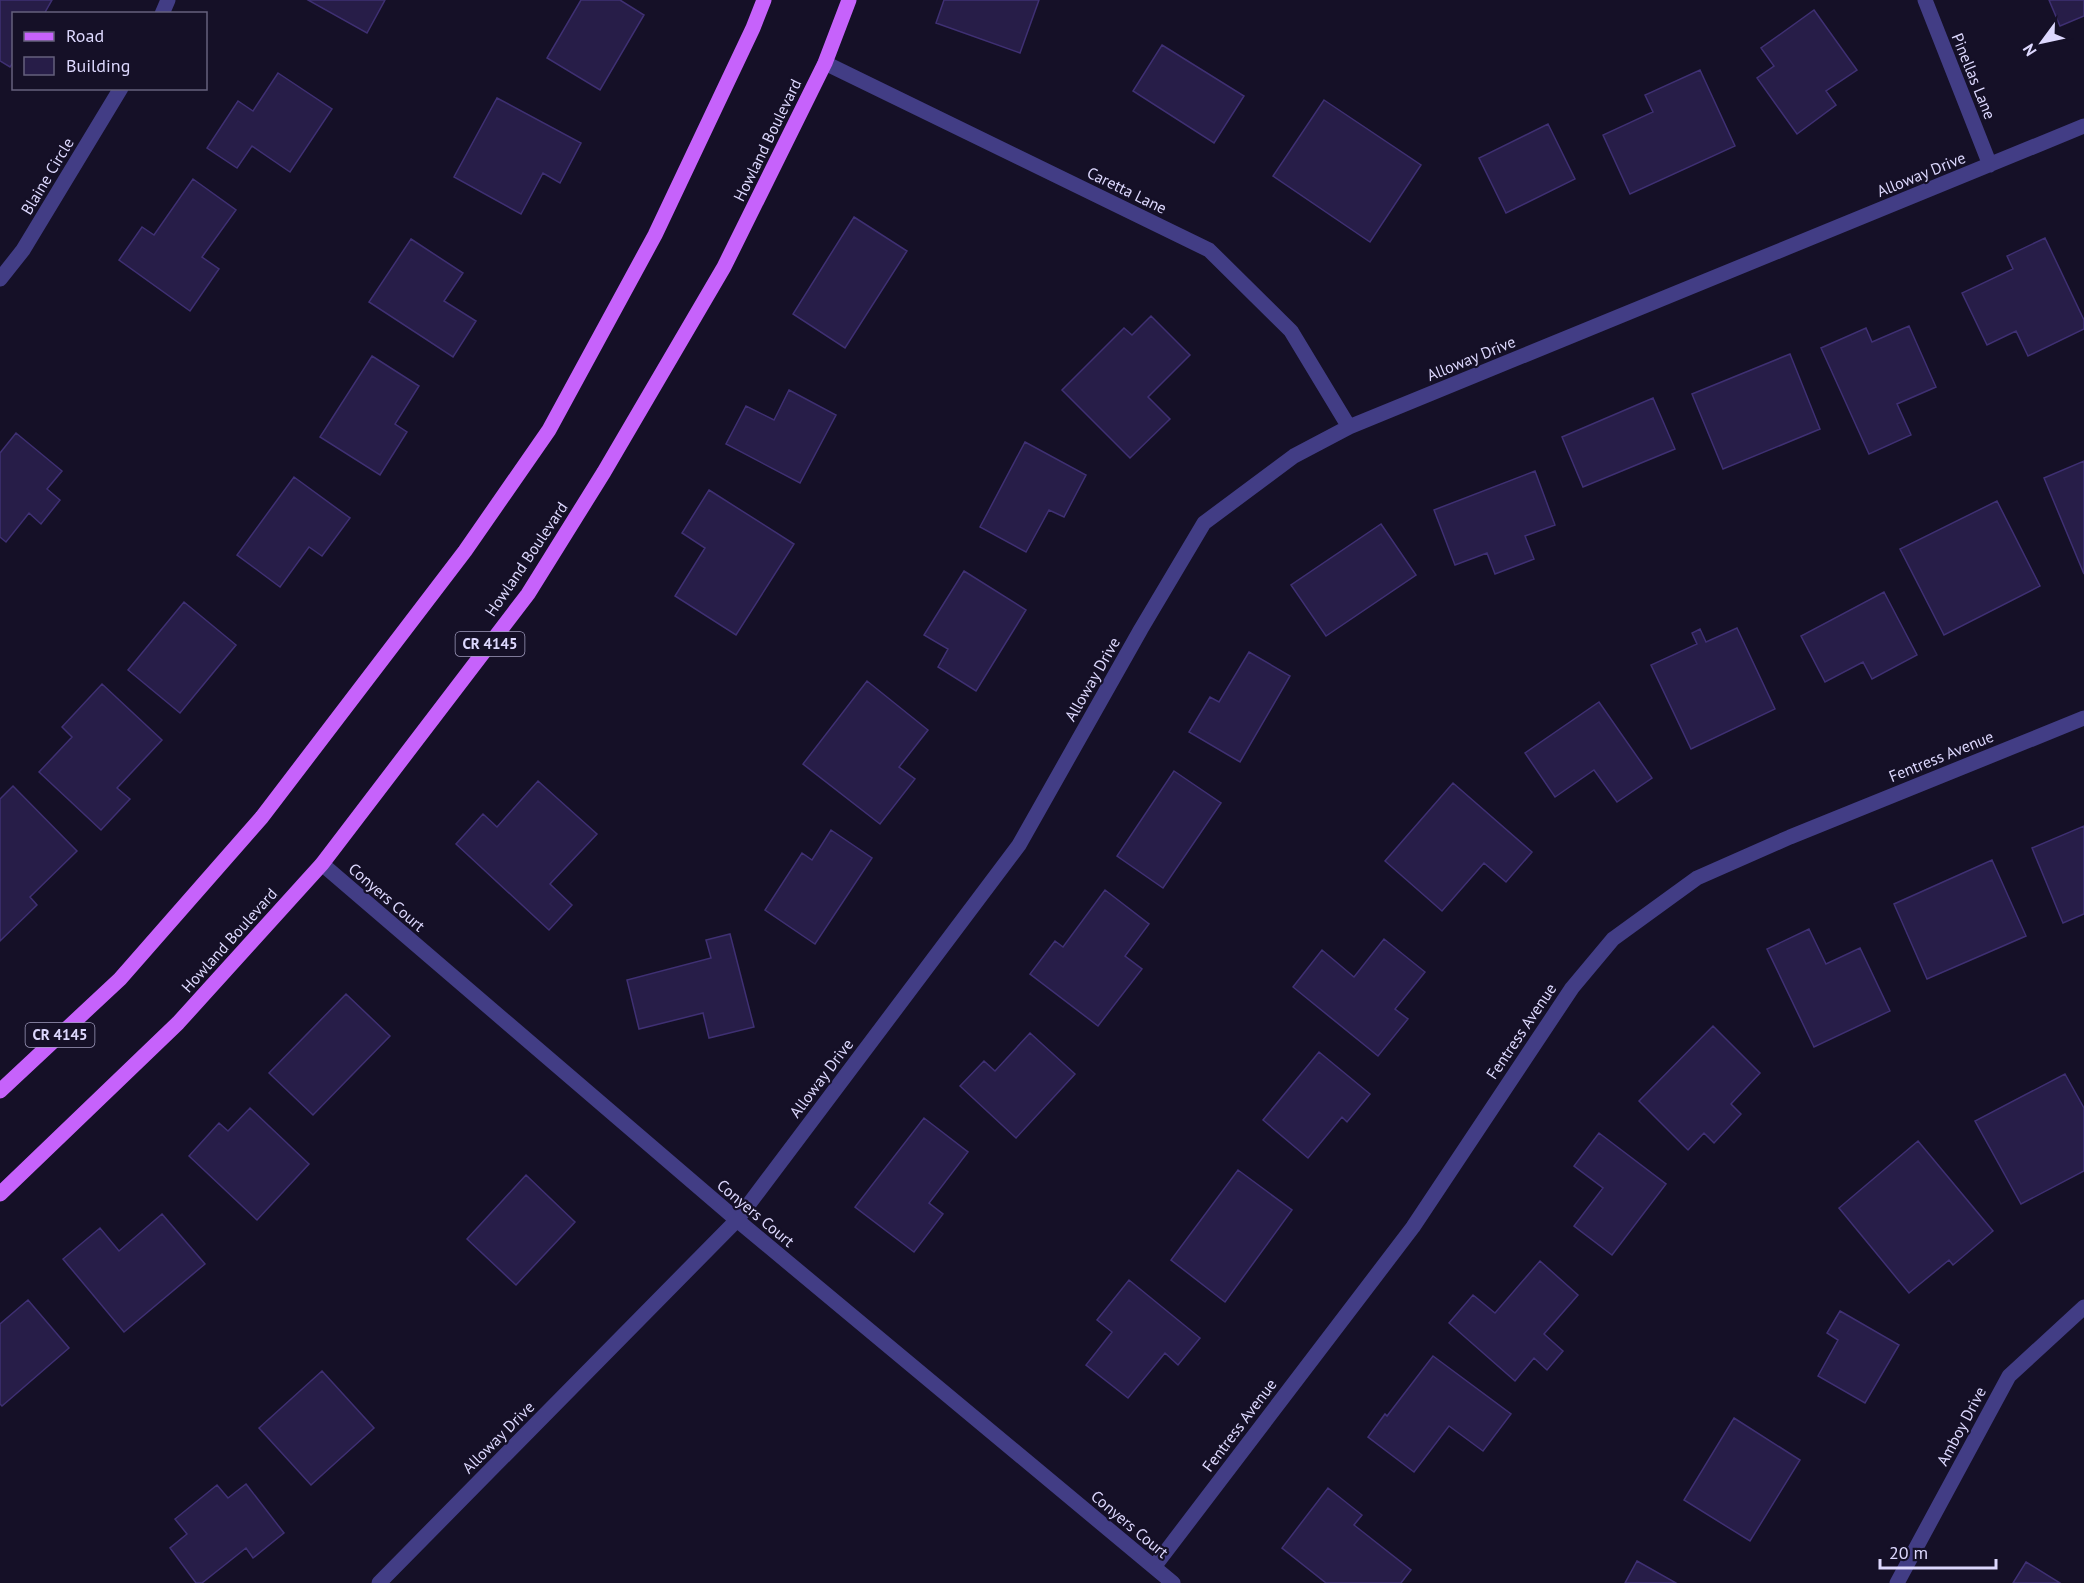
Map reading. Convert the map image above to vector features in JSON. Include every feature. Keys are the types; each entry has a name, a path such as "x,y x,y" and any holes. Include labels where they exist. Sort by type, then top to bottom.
{"main road":[{"name":"CR 4145","path":"0,1091 120,979 262,817 471,542 549,430 655,235 753,28 764,0"},
{"name":"Howland Boulevard","path":"0,1194 178,1023 322,864 535,584 604,472 724,267 825,63 849,0"}],"street":[{"name":"Pinellas Lane","path":"1925,0 1990,165"},
{"name":"Caretta Lane","path":"825,63 1209,250 1292,331 1349,427"},
{"name":"Blaine Circle","path":"0,279 23,250 120,90"},
{"name":"Alloway Drive","path":"379,1583 737,1220 1018,845 1204,523 1294,456 1349,427 2084,126"},
{"name":"Fentress Avenue","path":"1154,1567 1413,1227 1572,988 1612,939 1697,879 1790,837 2084,718"},
{"name":"Conyers Court","path":"322,864 737,1220 1173,1583"},
{"name":"Amboy Drive","path":"1897,1583 2009,1376 2084,1307"}],"building":[{"path":"0,0 52,0 45,12 12,12 12,64 10,67 0,61"},
{"path":"308,0 385,0 367,33"},
{"path":"581,0 620,0 644,15 600,90 547,58"},
{"path":"944,0 1039,0 1020,53 936,23"},
{"path":"2049,0 2084,0 2084,16 2060,26"},
{"path":"1814,10 1857,70 1826,91 1836,105 1797,134 1757,78 1774,66 1761,48"},
{"path":"1162,45 1244,96 1214,143 1133,91"},
{"path":"1700,70 1735,146 1630,194 1603,135 1653,112 1645,95"},
{"path":"278,73 332,109 290,172 252,146 237,168 207,148 238,101 253,111"},
{"path":"497,98 581,143 560,183 543,173 521,214 454,177"},
{"path":"1324,100 1421,165 1370,242 1273,176"},
{"path":"1548,124 1575,179 1506,213 1479,158"},
{"path":"193,179 236,210 202,257 219,269 190,311 119,260 142,227 154,235"},
{"path":"854,217 907,251 845,348 793,314"},
{"path":"2045,238 2084,320 2084,329 2028,356 2016,331 1987,345 1962,293 2013,269 2007,256"},
{"path":"411,239 463,273 444,301 476,321 453,357 369,302"},
{"path":"1151,316 1190,355 1148,397 1170,419 1130,458 1062,390 1124,328 1132,335"},
{"path":"1909,326 1936,387 1897,404 1911,435 1869,454 1821,348 1866,328 1872,342"},
{"path":"1790,354 1820,429 1723,469 1692,394"},
{"path":"372,356 419,386 395,424 407,432 380,475 320,437"},
{"path":"789,390 836,415 800,483 726,444 746,406 774,420"},
{"path":"1653,398 1675,449 1583,487 1562,437"},
{"path":"16,433 62,471 47,489 60,500 41,524 29,513 6,542 0,537 0,453"},
{"path":"1025,442 1086,475 1064,517 1049,510 1026,552 980,527"},
{"path":"2084,461 2084,574 2044,478"},
{"path":"1535,471 1555,525 1525,536 1534,559 1495,574 1487,553 1455,565 1434,510"},
{"path":"294,477 350,518 322,556 309,547 280,587 237,555"},
{"path":"709,490 794,544 736,635 675,596 705,548 682,533"},
{"path":"1997,501 2040,586 1944,635 1900,549"},
{"path":"1381,524 1416,575 1326,636 1291,585"},
{"path":"964,571 1026,610 976,691 938,667 948,649 924,635"},
{"path":"1884,592 1917,655 1872,679 1863,662 1825,682 1801,636"},
{"path":"184,602 236,645 180,713 128,670"},
{"path":"1737,628 1775,709 1691,749 1651,665 1697,644 1692,633 1700,629 1706,642"},
{"path":"1249,652 1290,676 1240,762 1189,732 1210,697 1219,702"},
{"path":"867,681 928,730 899,767 915,779 880,824 803,764"},
{"path":"102,684 162,740 117,788 130,799 101,830 39,772 72,737 62,727"},
{"path":"1599,702 1652,778 1617,802 1594,770 1555,797 1525,753"},
{"path":"1174,771 1221,803 1163,888 1117,856"},
{"path":"538,781 597,834 550,884 572,905 549,930 456,844 483,814 497,827"},
{"path":"1453,783 1532,852 1506,882 1484,863 1442,911 1385,861"},
{"path":"13,786 77,851 30,897 37,905 0,941 0,799"},
{"path":"2084,826 2084,914 2063,923 2032,848"},
{"path":"831,830 872,858 815,944 765,910 802,853 812,860"},
{"path":"1992,860 2026,936 1927,979 1894,904"},
{"path":"1105,890 1149,924 1125,956 1142,969 1098,1026 1030,974 1055,941 1063,947"},
{"path":"1809,929 1826,964 1860,948 1890,1011 1814,1047 1767,949"},
{"path":"730,934 754,1027 709,1038 703,1013 639,1029 627,980 711,958 706,940"},
{"path":"1384,939 1425,972 1395,1009 1408,1019 1378,1056 1293,987 1322,950 1354,977"},
{"path":"346,994 390,1036 313,1115 269,1073"},
{"path":"1713,1026 1760,1073 1731,1104 1741,1114 1714,1143 1704,1133 1688,1150 1639,1101"},
{"path":"1030,1033 1075,1074 1016,1138 960,1086 984,1061 995,1071"},
{"path":"1319,1052 1370,1094 1347,1122 1342,1117 1308,1158 1263,1120"},
{"path":"2065,1074 2084,1108 2084,1171 2021,1204 1975,1121"},
{"path":"250,1108 309,1164 257,1220 189,1156 219,1123 228,1131"},
{"path":"924,1118 968,1152 929,1203 943,1214 914,1252 855,1207"},
{"path":"1599,1133 1666,1184 1612,1255 1574,1226 1603,1188 1574,1166"},
{"path":"1918,1141 1993,1231 1953,1265 1949,1260 1909,1293 1839,1208"},
{"path":"1238,1170 1292,1210 1225,1302 1171,1260"},
{"path":"526,1175 575,1222 516,1285 467,1239"},
{"path":"162,1214 205,1264 124,1332 63,1259 100,1228 119,1251"},
{"path":"1540,1261 1578,1295 1544,1334 1563,1351 1547,1370 1534,1358 1515,1381 1449,1323 1473,1295 1495,1313"},
{"path":"1129,1280 1200,1338 1178,1365 1165,1353 1128,1398 1086,1365 1112,1332 1097,1320"},
{"path":"28,1300 69,1348 2,1406 0,1404 0,1324"},
{"path":"1840,1311 1899,1345 1865,1403 1818,1376 1838,1340 1827,1333"},
{"path":"1433,1356 1511,1414 1483,1451 1449,1426 1414,1472 1368,1437"},
{"path":"322,1371 374,1428 311,1485 259,1428"},
{"path":"1734,1418 1800,1460 1750,1541 1684,1500"},
{"path":"246,1484 284,1533 253,1558 246,1548 202,1583 196,1583 170,1548 187,1534 175,1519 217,1485 228,1498"},
{"path":"1328,1488 1362,1515 1354,1525 1411,1570 1401,1583 1326,1583 1282,1548"},
{"path":"1637,1561 1676,1583 1625,1583"},
{"path":"2026,1562 2060,1583 2013,1583"}]}
